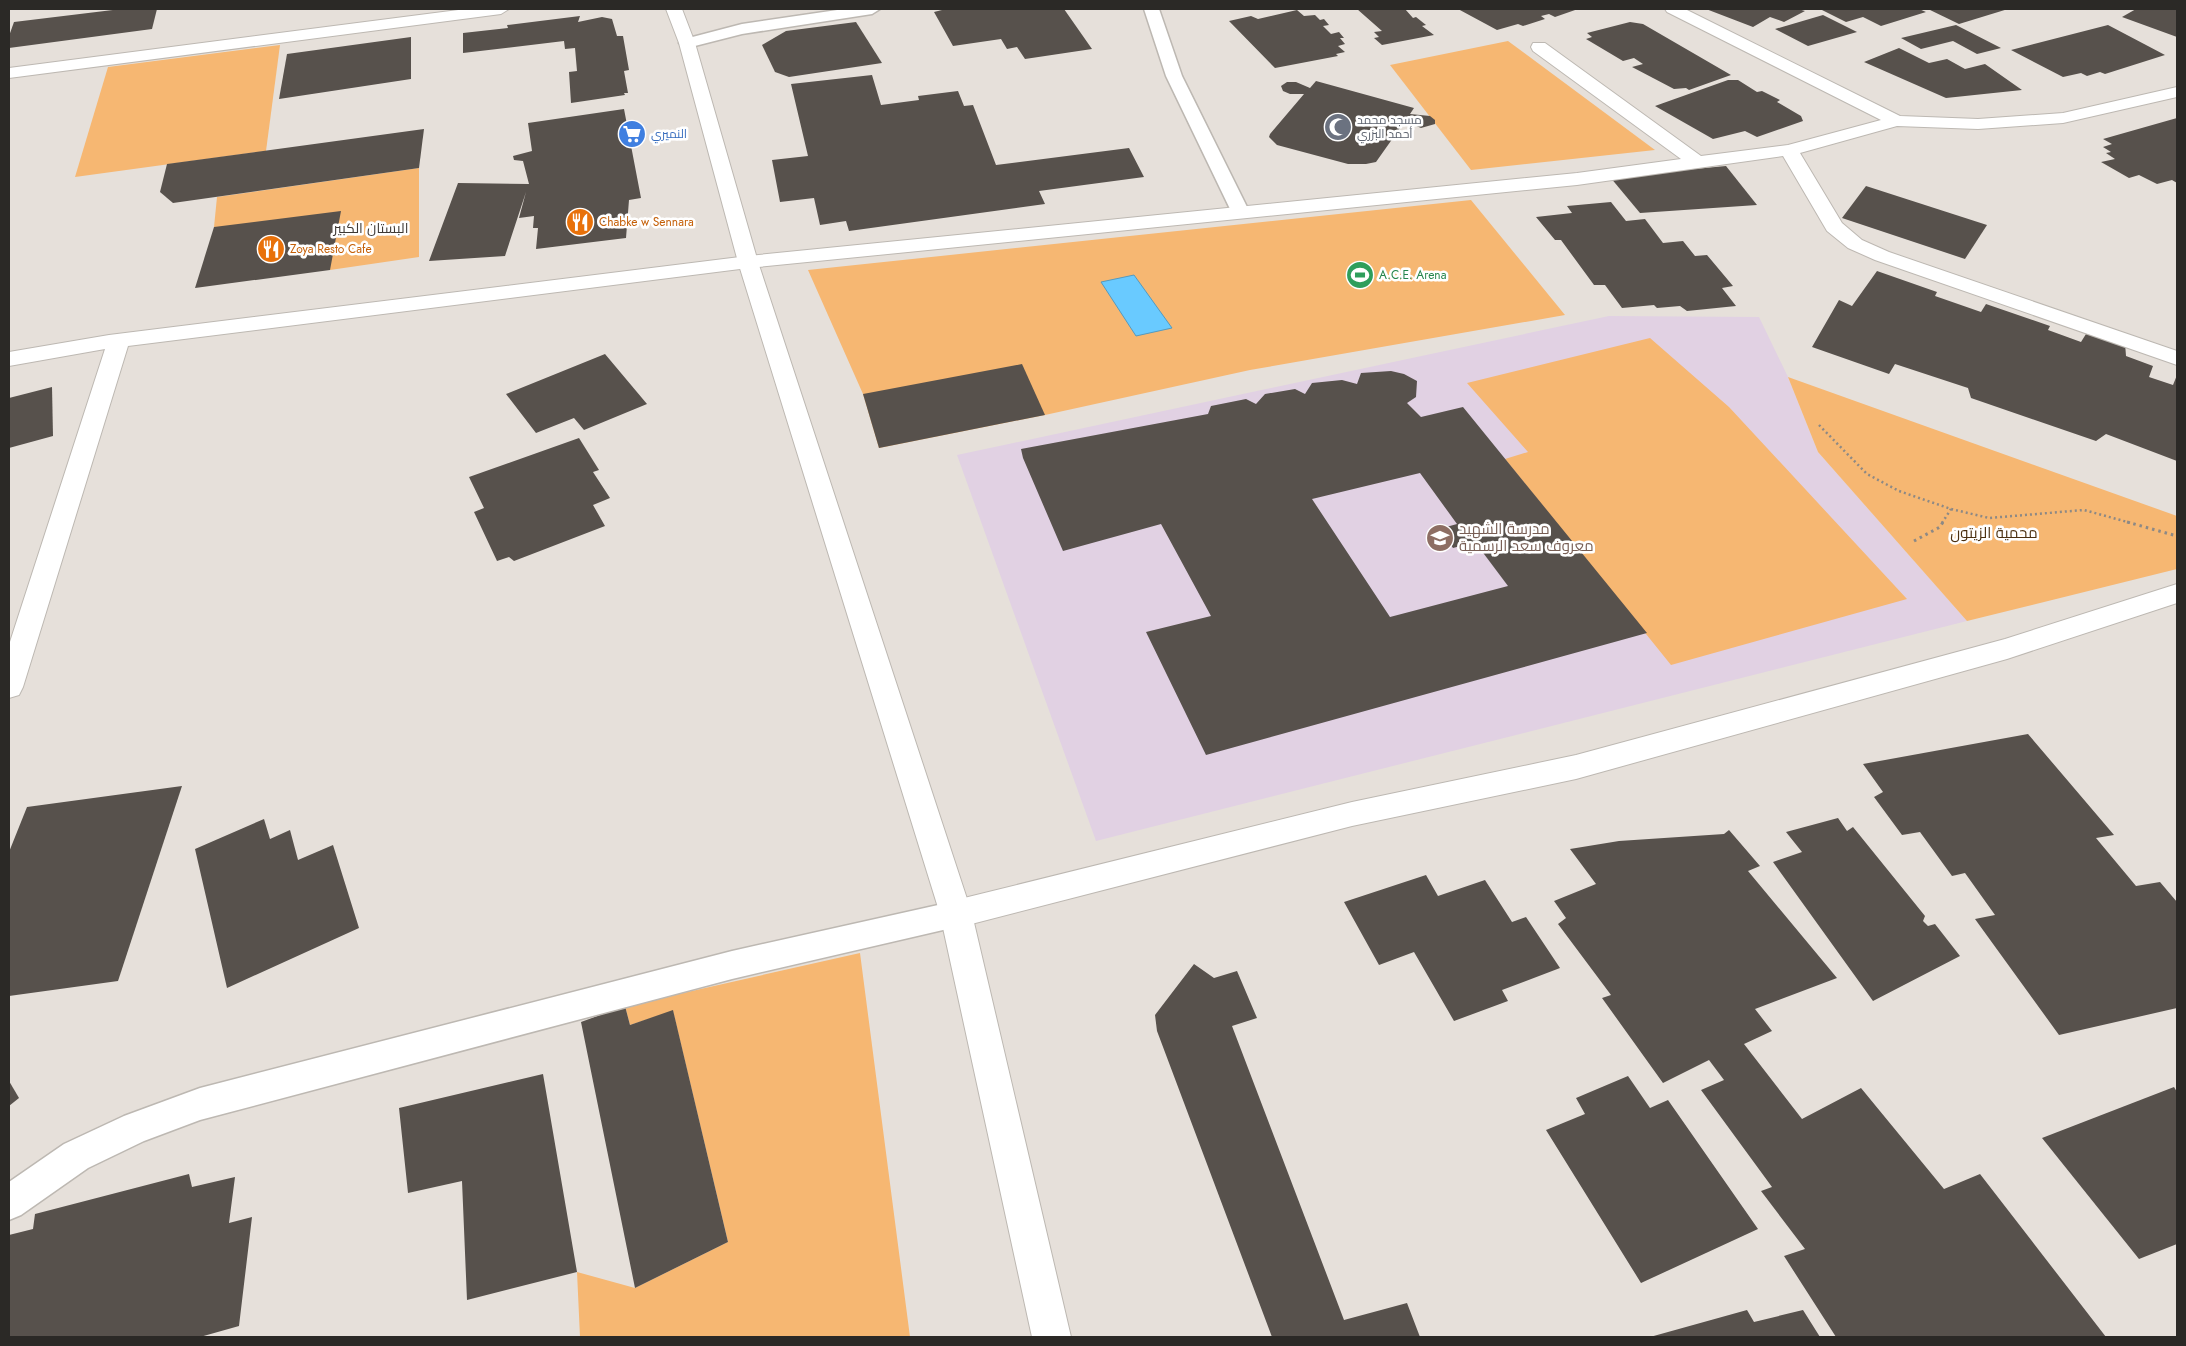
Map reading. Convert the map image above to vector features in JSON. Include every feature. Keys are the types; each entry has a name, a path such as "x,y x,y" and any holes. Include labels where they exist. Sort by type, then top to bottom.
{"street":[{"path":"9,73 501,9"},
{"path":"674,9 687,43 748,262 956,914 1052,1337"},
{"path":"1673,9 1897,121"},
{"path":"1539,47 1697,162"},
{"path":"9,359 119,341 748,262 1524,184 1788,150 1897,121 1978,124 2063,118 2177,92"},
{"path":"1788,150 1834,227 1855,244 1882,256 2177,358"},
{"path":"9,687 119,341"},
{"path":"956,914 1352,814 1585,764 1998,651 2177,593"}],"lane":[{"path":"687,43 742,29 872,9"},
{"path":"1151,9 1174,76 1240,212"},
{"path":"9,1203 76,1156 136,1128 200,1104 732,965 956,914"}],"path":[{"path":"1819,425 1867,474 1899,491 1951,509 1989,518 2084,510 2177,536"},
{"path":"1914,541 1940,527 1951,509"}],"shaded area":[{"name":"مدرسة الشهيد معروف سعد الرسمية","path":"1609,316 1759,317 1788,377 1818,452 1967,621 1096,841 957,455"}],"green space":[{"path":"1508,41 1655,150 1471,170 1390,65"},
{"path":"280,45 266,151 75,177 108,67"},
{"path":"419,168 419,257 330,270 214,227 217,197"},
{"path":"1471,200 1565,315 1250,370 1045,415 879,448 863,394 808,270"},
{"path":"1650,338 1729,407 1907,599 1671,665 1505,459 1528,452 1467,383"},
{"name":"محمية الزيتون","path":"1788,377 2177,516 2177,569 1967,621 1818,452"},
{"path":"860,953 910,1337 580,1337 577,1272 635,1288 728,1242 673,1011 630,1025 625,1006"}],"water":[{"path":"1134,275 1172,328 1136,336 1101,282"}],"building":[{"path":"121,9 157,9 152,29 9,48 9,36 14,22"},
{"path":"946,9 1064,9 1092,49 1025,59 1017,47 1007,49 1001,39 953,46 934,12"},
{"path":"1357,9 1405,9 1413,18 1416,17 1426,25 1422,26 1434,35 1382,45 1374,38 1379,37 1374,32 1382,31"},
{"path":"1458,9 1578,9 1555,17 1549,14 1541,16 1545,19 1523,26 1518,24 1497,30"},
{"path":"1706,9 1798,9 1805,11 1784,22 1770,17 1753,27"},
{"path":"1820,9 1919,9 1926,12 1881,26 1863,17 1846,22"},
{"path":"1928,9 2008,9 1959,24"},
{"path":"2136,9 2177,9 2177,37 2122,17"},
{"path":"1297,10 1304,16 1315,15 1320,20 1324,19 1329,25 1323,26 1331,34 1339,32 1344,38 1340,38 1345,44 1338,46 1345,52 1336,54 1338,56 1275,68 1229,21 1251,16 1258,19"},
{"path":"1823,15 1857,32 1808,46 1775,29"},
{"path":"580,16 578,22 602,17 612,19 617,36 623,36 629,70 624,71 628,93 624,93 625,95 571,103 569,72 577,71 575,48 565,49 564,41 463,53 463,33 508,28 507,25"},
{"path":"856,22 882,63 789,77 775,72 762,45 786,31"},
{"path":"1630,22 1643,24 1731,75 1689,90 1686,88 1674,89 1632,67 1643,64 1634,58 1623,61 1586,39 1592,37 1587,33"},
{"path":"1956,25 2001,48 1977,54 1953,41 1921,49 1901,38"},
{"path":"2108,25 2165,55 2105,74 2100,72 2087,76 2081,73 2063,77 2011,50"},
{"path":"411,37 411,79 279,99 287,54"},
{"path":"1899,48 1929,63 1947,59 1965,69 1985,64 2022,90 1946,98 1864,62"},
{"path":"872,75 881,105 919,100 918,96 958,91 964,106 973,105 996,165 1129,148 1144,177 1039,191 1045,204 849,231 846,221 820,225 814,198 780,202 772,160 808,156 791,84"},
{"path":"1728,80 1738,80 1757,92 1762,91 1780,100 1777,102 1801,116 1803,121 1757,137 1745,131 1713,139 1655,106"},
{"name":"مسجد محمد أحمد البزري","path":"1316,81 1414,108 1410,114 1430,116 1435,120 1435,124 1421,128 1405,121 1376,162 1366,164 1348,164 1277,145 1269,137 1270,134 1304,94 1290,94 1283,91 1281,86 1287,82 1296,82 1310,88"},
{"path":"624,109 641,198 629,200 626,238 536,249 538,228 533,228 534,216 519,218 526,192 505,256 429,261 458,183 529,184 523,161 514,160 513,156 532,151 528,123"},
{"path":"2177,118 2177,183 2172,180 2157,184 2139,175 2129,178 2101,162 2115,159 2106,153 2111,152 2103,147 2112,144 2103,139"},
{"path":"424,129 419,168 173,203 160,192 167,164"},
{"path":"1726,166 1757,205 1640,213 1610,177"},
{"path":"1866,186 1987,225 1965,259 1842,218"},
{"path":"1611,202 1626,221 1645,219 1663,243 1683,241 1695,256 1707,255 1733,286 1722,288 1736,306 1687,311 1680,306 1657,308 1654,305 1622,308 1605,285 1594,285 1561,240 1555,240 1536,217 1572,213 1567,206"},
{"name":"Zoya Resto Cafe","path":"341,211 330,270 195,288 214,227"},
{"path":"1877,271 1937,292 1935,296 1981,312 1986,304 2050,326 2048,330 2081,342 2086,334 2125,343 2126,356 2153,366 2149,377 2173,385 2177,375 2177,461 2106,434 2096,441 1971,398 1968,388 1895,364 1889,374 1812,347 1839,300 1852,306"},
{"path":"605,354 647,404 584,430 574,418 536,433 506,394"},
{"path":"1022,364 1045,415 879,448 863,394"},
{"path":"1391,371 1404,374 1417,381 1416,397 1407,403 1421,417 1463,407 1647,633 1206,755 1146,632 1211,616 1161,524 1063,551 1023,458 1021,449 1208,414 1211,406 1246,399 1256,404 1265,394 1295,389 1305,394 1312,383 1342,380 1357,384 1361,373","holes":["1420,473 1457,524 1439,529 1453,548 1475,542 1508,586 1390,617 1312,499"]},
{"path":"52,387 53,436 9,448 9,398"},
{"path":"579,438 599,470 593,472 610,498 593,505 605,526 514,561 509,557 497,561 474,512 484,508 469,477"},
{"path":"2028,734 2114,835 2096,838 2136,886 2160,882 2177,902 2177,1008 2059,1035 1975,919 1995,915 1965,873 1952,876 1920,832 1902,835 1874,797 1883,792 1863,764"},
{"path":"182,786 118,981 9,996 9,852 27,807"},
{"path":"1838,818 1847,831 1853,827 1925,916 1923,921 1928,926 1935,924 1960,956 1873,1001 1773,862 1802,852 1786,832"},
{"path":"264,819 270,839 290,830 298,860 333,845 359,928 227,988 195,849"},
{"path":"1729,830 1760,866 1748,871 1837,978 1755,1009 1772,1031 1744,1044 1802,1119 1861,1088 1944,1189 1980,1174 2106,1337 1836,1337 1784,1256 1805,1249 1761,1191 1772,1187 1701,1090 1724,1080 1709,1060 1663,1083 1602,998 1611,995 1558,924 1566,918 1554,901 1596,884 1570,849 1619,841 1724,834"},
{"path":"1426,875 1438,896 1485,880 1512,922 1526,917 1560,968 1502,990 1508,1001 1454,1021 1414,952 1379,965 1344,902"},
{"path":"1194,964 1214,978 1237,971 1257,1018 1232,1026 1344,1320 1407,1303 1420,1337 1272,1337 1157,1031 1155,1015"},
{"path":"625,1006 630,1025 673,1010 728,1242 635,1288 581,1022"},
{"path":"543,1074 577,1272 467,1300 462,1181 408,1193 399,1108"},
{"path":"1628,1076 1650,1108 1668,1100 1758,1229 1641,1283 1546,1130 1585,1114 1576,1098"},
{"path":"9,1081 19,1098 9,1106"},
{"path":"2174,1087 2177,1092 2177,1244 2139,1259 2042,1138"},
{"path":"189,1174 192,1187 235,1177 229,1223 252,1217 239,1326 200,1337 9,1337 9,1235 33,1229 35,1214"},
{"path":"1747,1310 1754,1322 1803,1310 1820,1337 1650,1337"}],"place":[{"name":"مسجد محمد أحمد البزري","path":"1338,127"},
{"name":"النميري","path":"632,134"},
{"name":"Chabke w Sennara","path":"580,222"},
{"name":"Zoya Resto Cafe","path":"271,249"},
{"name":"A.C.E. Arena","path":"1360,275"},
{"name":"مدرسة الشهيد معروف سعد الرسمية","path":"1440,538"}],"district":[{"name":"البستان الكبير","path":"371,228"}]}
